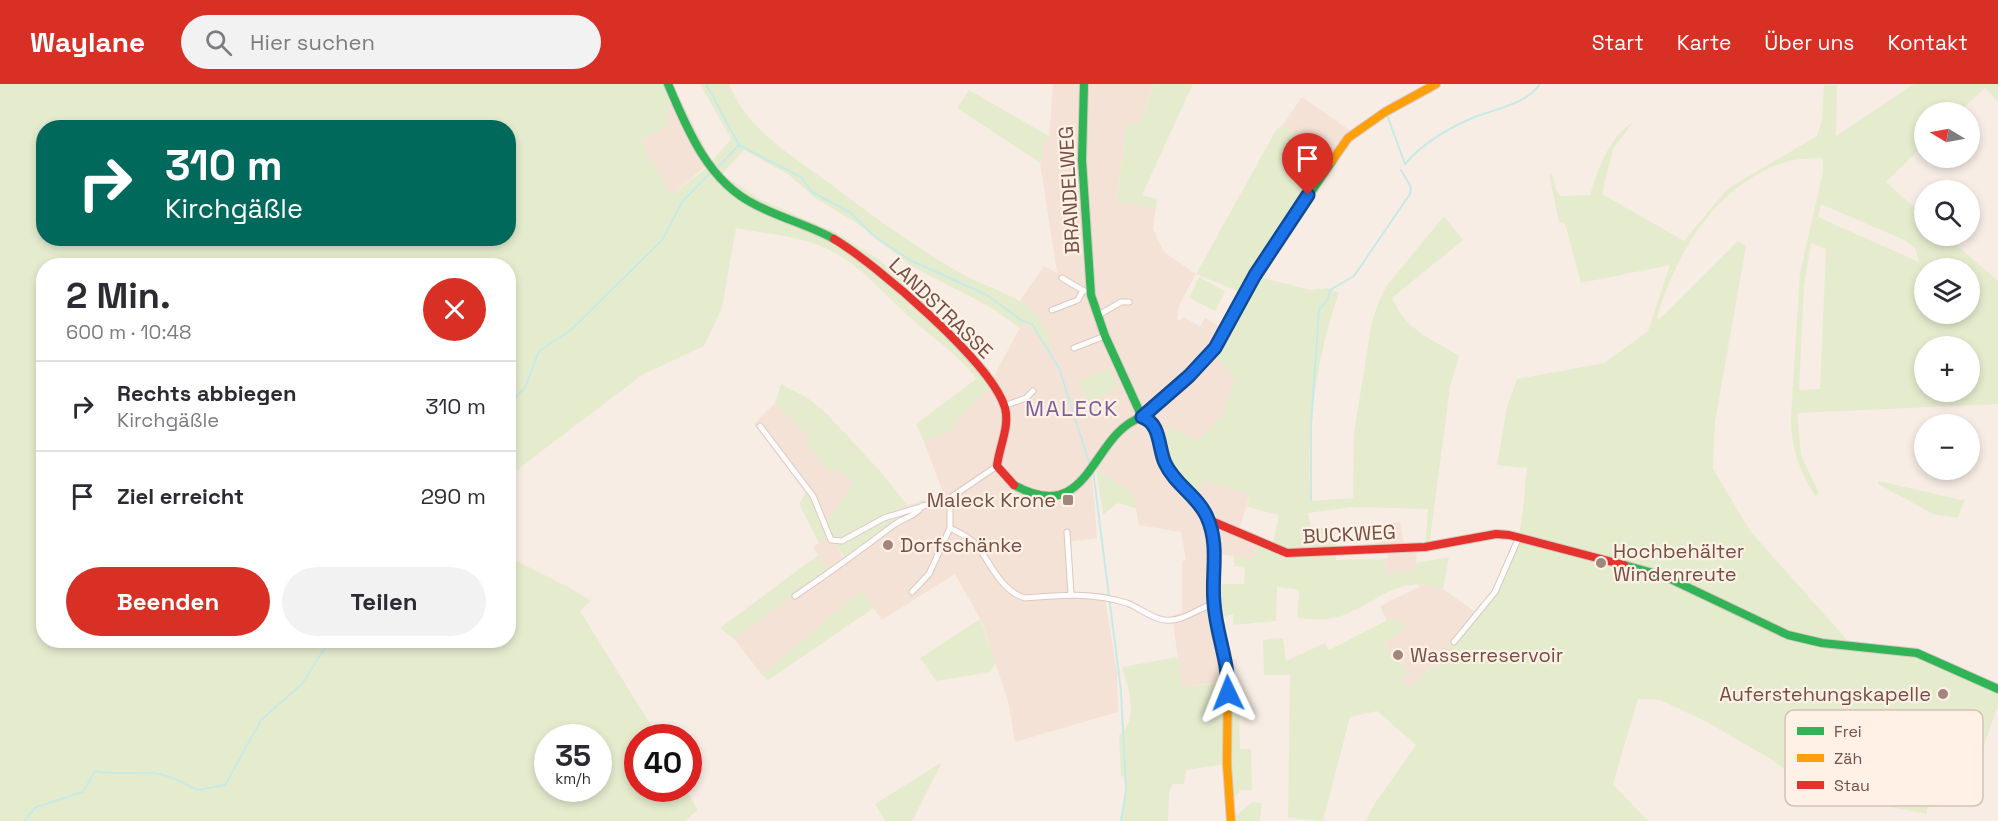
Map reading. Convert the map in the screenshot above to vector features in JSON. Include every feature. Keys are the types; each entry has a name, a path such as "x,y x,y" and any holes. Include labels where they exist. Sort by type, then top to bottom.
{"street":[{"name":"LANDSTRASSE","path":"668,84 697,143 720,179 745,200 826,234 880,270 971,356 1004,406"},
{"name":"BRANDELWEG","path":"1084,84 1082,160 1087,292 1142,417"},
{"path":"1142,417 1189,376 1215,348 1255,275 1348,138 1385,112 1436,84"},
{"name":"BRANDELWEG","path":"1062,278 1087,292"},
{"path":"1052,310 1078,300 1087,292"},
{"path":"1097,316 1121,302 1129,302"},
{"path":"1074,348 1105,336"},
{"path":"1033,391 1026,398 1004,406 1006,429 998,466 1005,479 1028,491 1053,495 1066,493 1085,477 1122,429 1136,417 1142,417 1153,424 1171,472 1199,503 1209,520 1216,563 1214,604 1228,671 1226,744 1231,821"},
{"path":"760,426 813,496 831,540 842,541 884,518 950,498 998,466"},
{"path":"912,592 929,574 950,528 950,498"},
{"path":"795,596 876,541 895,524 919,511 922,506"},
{"name":"BUCKWEG","path":"1209,520 1287,553 1425,547 1496,534 1519,537 1664,576 1788,635 1821,643 1917,653 1998,689"},
{"path":"950,528 977,545 1002,582 1018,596 1025,598 1071,594 1104,597 1128,604 1163,620 1176,620 1214,604"},
{"path":"1067,532 1071,594"},
{"path":"1454,642 1495,592 1519,537"}],"shaded area":[{"name":"MALECK","path":"1053,84 1154,84 1139,124 1127,123 1116,200 1156,208 1153,229 1164,252 1196,274 1179,305 1177,318 1180,321 1183,317 1200,326 1205,318 1227,331 1235,379 1222,417 1196,442 1173,427 1163,436 1171,463 1198,492 1204,481 1250,494 1240,527 1259,535 1254,560 1219,554 1217,600 1230,681 1182,687 1172,616 1182,612 1182,561 1186,560 1181,532 1139,525 1133,493 1096,469 1092,474 1097,538 1069,542 1073,592 1104,593 1117,672 1118,712 1015,742 1008,701 982,622 955,574 882,620 861,591 762,675 734,639 827,570 813,547 827,538 835,543 844,559 897,517 895,510 943,493 924,442 954,429 952,423 991,387 989,385 1023,322 1033,327 1049,353 1039,317 1019,302 1044,266 1057,273 1040,163 1045,139 1049,138"},
{"path":"676,91 712,161 671,195 640,141 668,125 668,96"},
{"path":"1302,97 1355,134 1332,158 1282,126"},
{"path":"775,403 810,438 806,445 833,473 838,469 855,484 829,518 820,524 809,497 754,424"},
{"path":"1400,522 1404,544 1417,544 1416,570 1386,574 1384,559 1388,558 1387,552 1376,552 1374,524"},
{"path":"1418,582 1443,589 1477,613 1454,642 1445,647 1451,656 1438,670 1433,666 1409,688 1401,679 1409,673 1383,643 1408,627 1392,618 1387,621 1380,606 1419,587"}],"green space":[{"path":"0,84 673,84 676,91 668,96 668,125 640,141 671,195 705,169 731,139 700,84 729,84 747,115 759,129 787,153 880,221 930,254 973,280 1004,293 1033,310 1048,334 1052,352 1049,353 1033,327 1023,322 1020,328 990,307 913,267 855,222 815,198 789,175 744,150 722,174 760,199 837,233 880,260 962,339 994,375 989,384 991,387 953,423 954,429 924,442 916,424 976,379 970,370 863,273 841,256 807,242 736,228 722,308 704,346 642,375 516,471 516,258 36,258 36,648 516,648 516,561 591,601 580,611 650,724 624,724 624,802 693,802 698,810 685,821 0,821"},
{"path":"1154,84 1193,84 1142,195 1157,199 1156,208 1116,201 1127,123 1139,124"},
{"path":"1824,84 1837,85 1836,136 1914,84 1998,84 1998,102 1985,88 1970,102 1914,102 1914,155 1886,182 1914,207 1914,246 1958,246 1971,258 1918,258 1915,248 1904,240 1821,204 1818,217 1914,260 1914,324 1980,324 1980,265 1998,281 1998,404 1797,413 1801,455 1819,493 1815,496 1797,458 1792,438 1791,417 1800,273 1823,172 1823,158 1790,161 1761,172 1739,186 1720,204 1688,245 1665,293 1657,317 1659,320 1738,241 1746,246 1715,422 1713,469 1751,532 1856,650 1918,658 1998,693 1998,706 1984,745 1983,710 1785,710 1785,770 1707,722 1660,700 1638,699 1613,784 1648,821 1366,821 1373,806 1416,745 1377,711 1350,717 1323,821 1288,818 1290,675 1264,675 1263,640 1283,638 1286,661 1325,643 1329,650 1392,618 1409,627 1383,643 1409,673 1401,679 1409,688 1433,666 1438,669 1450,656 1445,647 1469,627 1490,598 1507,567 1518,537 1527,468 1497,465 1507,407 1517,379 1604,363 1648,331 1670,265 1581,283 1565,224 1559,222 1549,174 1552,173 1556,190 1561,196 1590,195 1601,164 1611,145 1617,136 1634,121 1613,149 1602,194 1684,241 1727,189 1817,136 1822,120","holes":["1811,243 1826,249 1820,389 1799,390 1804,286"]},
{"path":"969,90 1049,136 1049,139 1045,139 1040,163 957,108"},
{"path":"1282,126 1332,158 1256,276 1310,290 1328,288 1339,293 1324,342 1314,396 1310,450 1311,501 1353,498 1354,433 1372,321 1387,285 1444,216 1463,240 1392,298 1405,319 1420,333 1459,356 1450,387 1429,547 1425,547 1428,509 1352,507 1308,513 1311,529 1335,526 1336,560 1384,559 1386,574 1416,570 1416,563 1449,557 1443,589 1427,585 1400,587 1338,617 1318,619 1297,618 1299,590 1277,587 1276,621 1233,625 1233,614 1219,618 1218,584 1244,584 1245,568 1234,566 1234,556 1254,559 1258,540 1272,547 1279,515 1247,507 1250,494 1204,481 1198,493 1171,463 1163,436 1173,427 1196,442 1222,417 1235,379 1213,353 1245,294 1196,274 1276,130"},
{"path":"1199,277 1225,291 1215,311 1189,298"},
{"path":"1110,368 1119,388 1099,397 1100,402 1090,407 1078,382"},
{"path":"781,384 809,399 826,413 880,471 908,506 895,510 897,517 845,559 835,543 827,538 819,543 799,504 806,492 815,505 821,524 829,518 854,483 838,469 833,473 806,445 810,438 775,403"},
{"path":"1096,469 1133,493 1138,509 1118,503 1103,515"},
{"path":"1878,481 1965,499 1958,518 1933,514 1878,484"},
{"path":"818,555 827,570 734,639 720,628"},
{"path":"861,590 874,608 768,680 762,675"},
{"path":"980,619 996,663 990,672 936,681 920,658"},
{"path":"1178,657 1182,687 1238,681 1240,749 1251,749 1252,790 1241,790 1236,796 1229,798 1227,764 1186,770 1184,784 1173,784 1169,793 1168,821 1121,821 1126,791 1124,776 1121,777 1119,735 1125,729 1131,712 1122,667"},
{"path":"942,762 912,821 885,821 875,804"},
{"path":"1252,802 1262,803 1260,821 1231,821 1231,816 1239,813"},
{"path":"1889,806 1928,806 1927,814 1891,807"}],"waterway":[{"path":"706,84 739,145 801,177 812,192 851,213 874,236 910,260 987,295 1022,321 1032,324 1059,368 1090,465"},
{"path":"1387,115 1405,164 1427,143 1443,133 1470,119 1518,102 1540,84"},
{"path":"718,167 739,145"},
{"path":"1311,500 1311,426 1319,310 1328,299 1330,290 1354,276 1410,194 1411,187 1401,170"},
{"path":"516,396 525,388 539,351 572,329 662,240 682,202 709,174"},
{"path":"1093,470 1121,691 1126,791 1121,821"},
{"path":"24,821 36,807 83,792 95,771 164,775 197,790 225,785 261,720 302,684 325,648"}],"traffic: fast":[{"path":"668,84 691,136 724,182 754,204 834,239"},
{"path":"1084,84 1082,160 1091,295 1105,336 1142,417"},
{"path":"1142,417 1189,376 1215,348 1255,275 1332,161"},
{"path":"1014,485 1039,495 1059,495 1075,487 1111,441 1125,427 1142,417 1153,424 1165,463 1201,508"},
{"path":"1624,565 1664,576 1788,635 1822,643 1917,653 1998,689"}],"traffic: slow":[{"path":"1332,161 1348,138 1385,112 1436,84"},
{"path":"1201,508 1211,531 1216,563 1214,604 1228,671 1227,764 1231,821"}],"traffic: jam":[{"path":"834,239 877,270 930,316 979,366 996,389 1006,415 997,466 1014,485"},
{"path":"1209,520 1287,553 1425,547 1496,534 1509,535 1624,565"}],"place":[{"name":"Maleck Krone","path":"1068,500"},
{"name":"Dorfschänke","path":"888,545"},
{"name":"Hochbehälter Windenreute","path":"1601,563"},
{"name":"Wasserreservoir","path":"1398,655"},
{"name":"Auferstehungskapelle","path":"1943,694"}],"district":[{"name":"MALECK","path":"1072,408"}],"route":[{"path":"1228,693 1226,657 1214,604 1216,563 1209,520 1199,503 1177,481 1165,463 1153,424 1142,417 1205,361 1215,348 1255,275 1308,195"}]}
